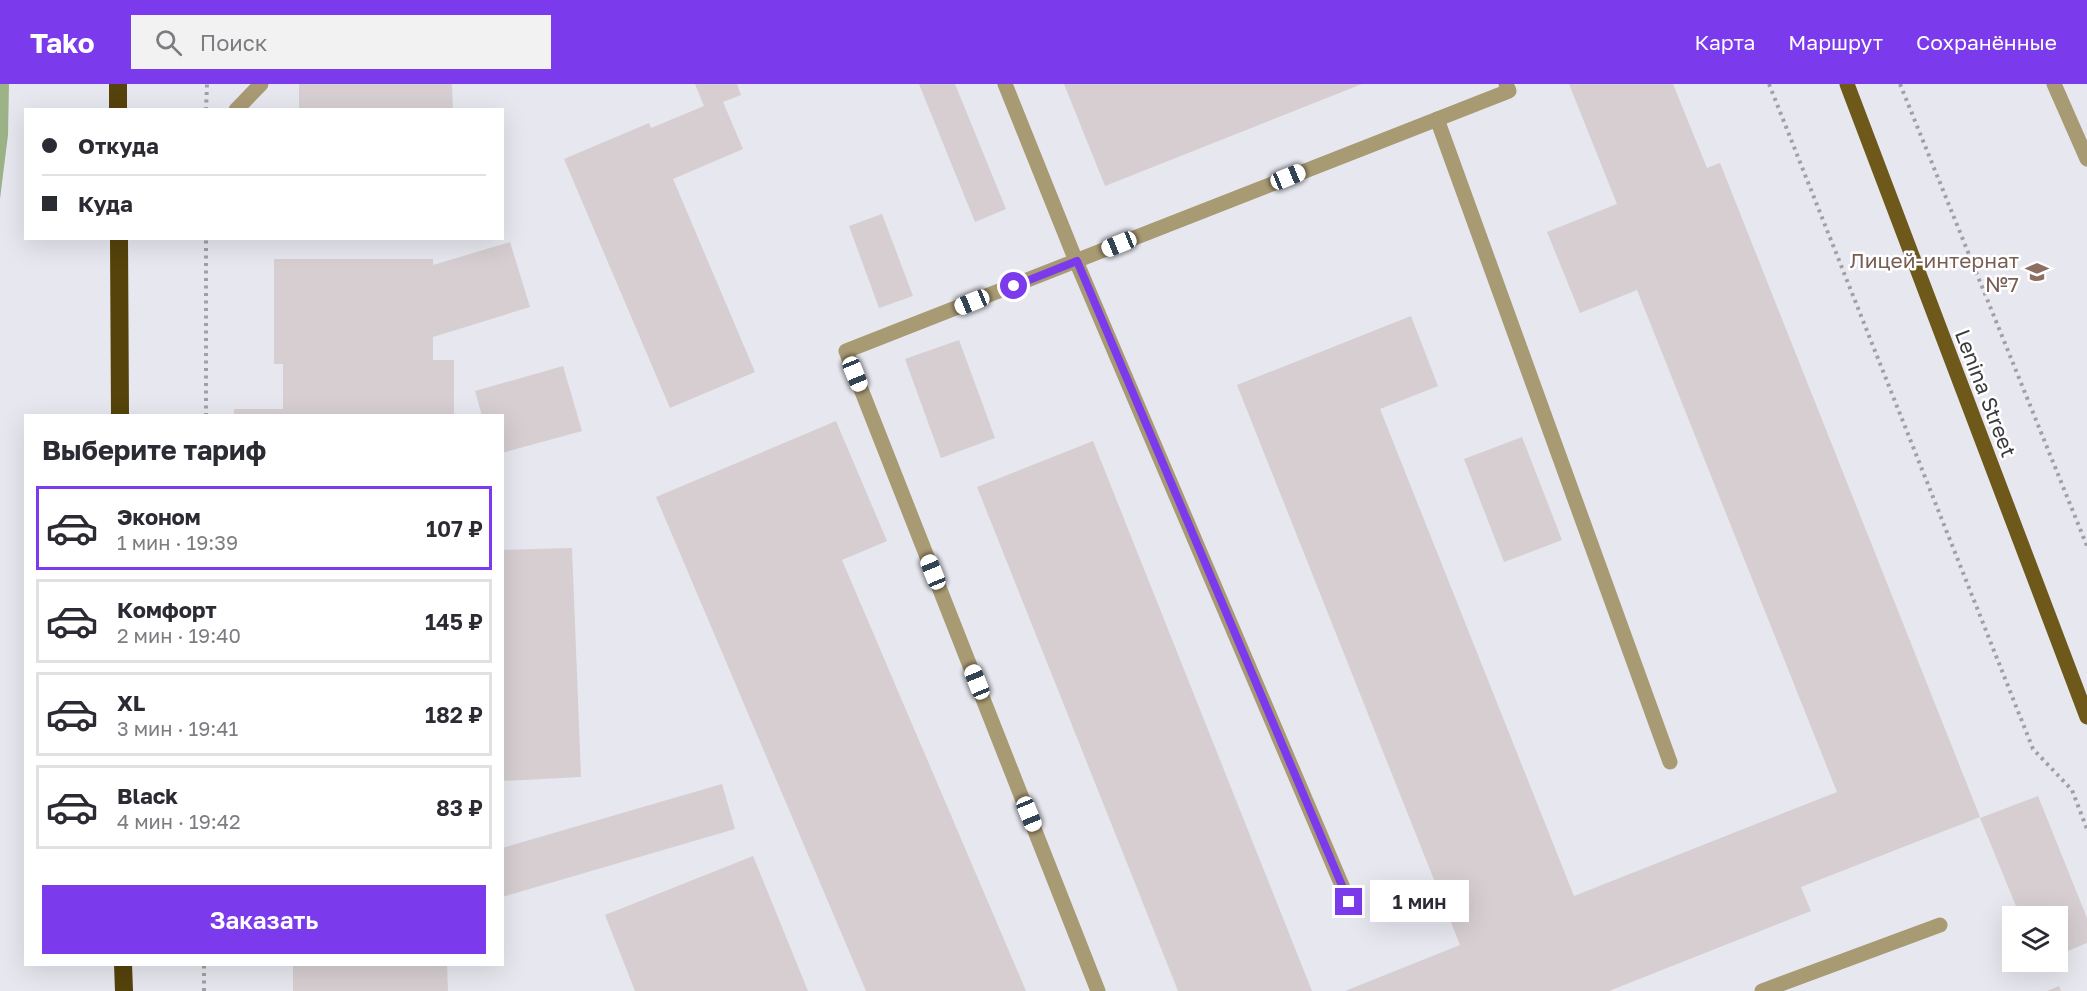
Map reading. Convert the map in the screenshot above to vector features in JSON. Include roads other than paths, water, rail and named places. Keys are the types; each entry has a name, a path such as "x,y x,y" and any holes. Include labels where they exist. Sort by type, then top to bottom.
{"highway":[{"path":"118,84 118,108"},
{"path":"119,240 120,414"},
{"path":"123,966 124,991"}],"main road":[{"name":"Lenina Street","path":"1847,84 2087,717"}],"lane":[{"path":"238,108 261,84"},
{"path":"1005,84 1077,261 1349,902"},
{"path":"1098,991 846,351 1509,91 1506,84"},
{"path":"2054,84 2087,159"},
{"path":"1437,118 1670,762"},
{"path":"1762,991 1940,925"}],"place":[{"name":"Лицей-интернат №7","path":"2037,272"}]}
